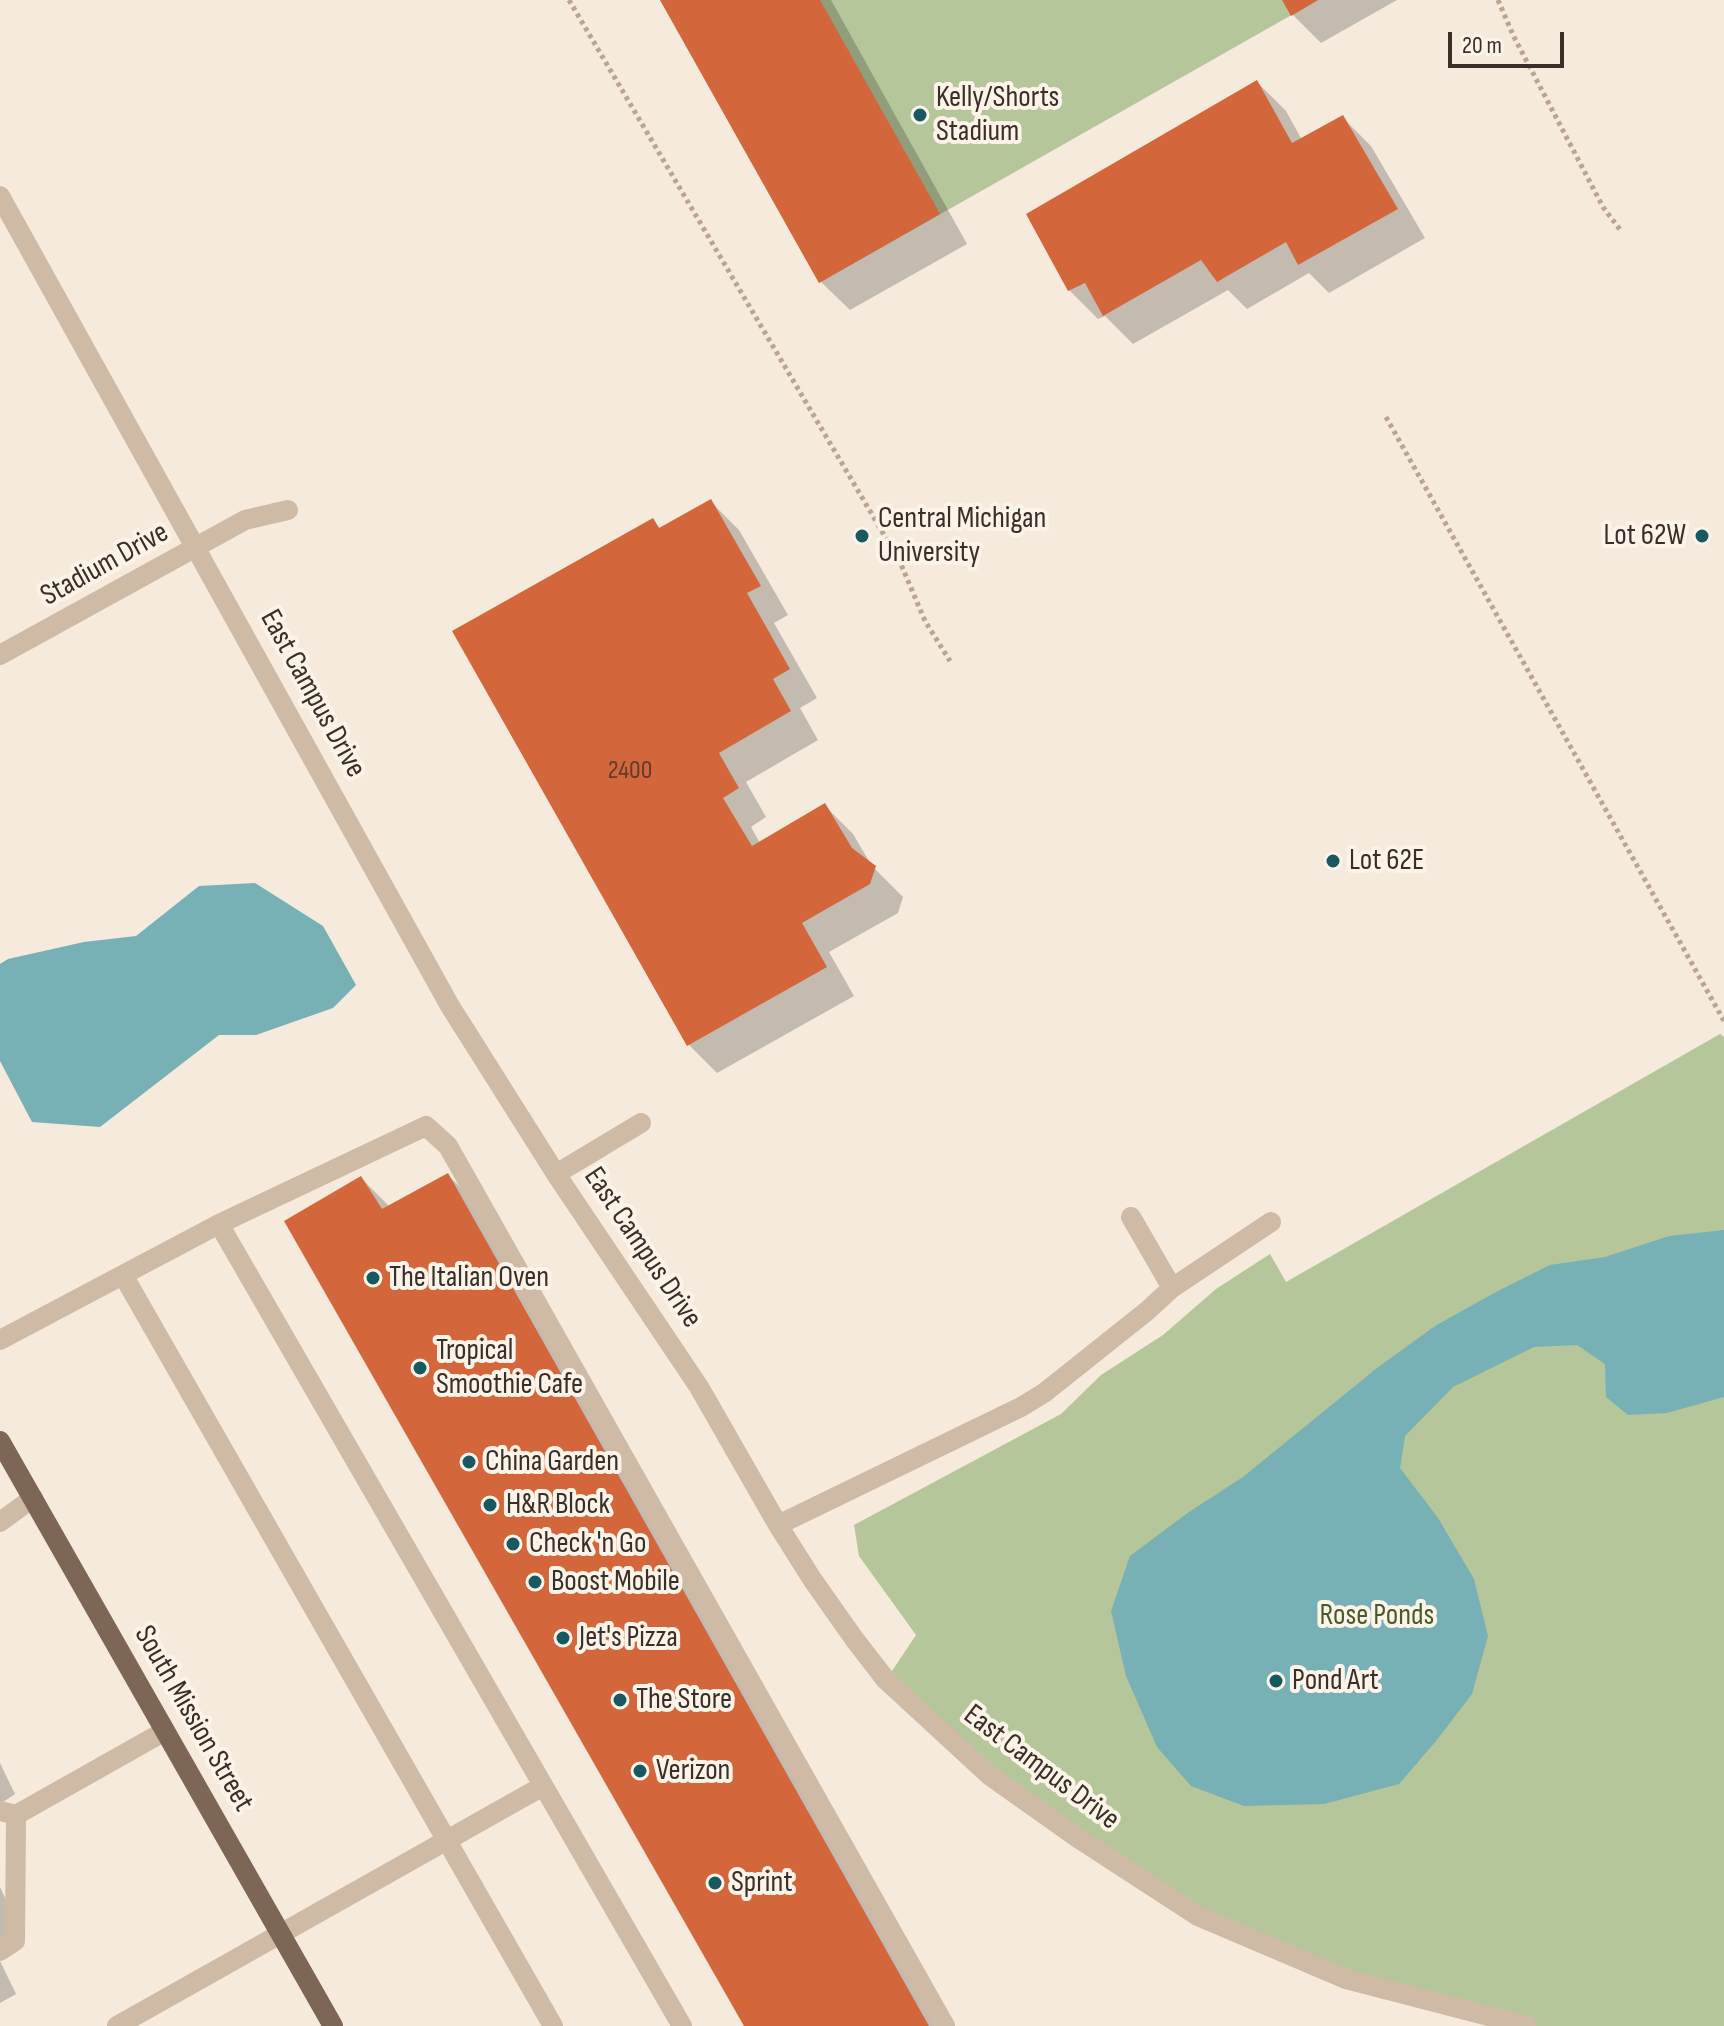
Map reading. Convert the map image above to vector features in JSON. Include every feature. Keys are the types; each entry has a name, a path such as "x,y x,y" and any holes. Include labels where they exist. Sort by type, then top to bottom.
{"main road":[{"name":"South Mission Street","path":"0,1441 333,2026"}],"street":[{"name":"East Campus Drive","path":"0,196 450,1006 556,1174 699,1387 778,1525 838,1616 886,1680 989,1775 1078,1838 1198,1916 1346,1979 1527,2026"},
{"name":"Stadium Drive","path":"0,655 245,520 288,510"},
{"path":"556,1174 641,1123"},
{"path":"0,1340 219,1224 426,1126 448,1146 945,2026"},
{"path":"1131,1217 1172,1288"},
{"path":"778,1525 1044,1393 1172,1288 1271,1222"},
{"path":"219,1224 682,2026"},
{"path":"123,1275 553,2026"},
{"path":"0,1522 33,1498"},
{"path":"0,1951 15,1941 8,1813 165,1731"},
{"path":"117,2026 543,1786"}],"path":[{"path":"569,0 900,562 925,621 950,661"},
{"path":"1498,0 1513,35 1603,207 1621,231"},
{"path":"1386,417 1724,1021"}],"green space":[{"name":"Kelly/Shorts Stadium","path":"660,0 1318,0 819,283"},
{"name":"Rose Ponds","path":"1720,1034 1724,1037 1724,2026 1526,2026 1263,1944 1078,1838 886,1680 916,1635 859,1556 854,1525 1061,1414 1101,1375 1163,1335 1216,1289 1270,1254 1286,1282"}],"water":[{"path":"255,883 323,926 356,985 333,1008 256,1035 219,1035 100,1127 32,1122 0,1061 0,964 8,959 84,942 136,936 199,886"},
{"path":"1724,1230 1724,1397 1667,1413 1628,1415 1606,1397 1605,1364 1577,1345 1534,1347 1453,1387 1405,1436 1400,1468 1438,1518 1474,1579 1488,1636 1472,1694 1399,1784 1324,1804 1244,1806 1191,1786 1157,1747 1126,1676 1111,1611 1130,1556 1243,1477 1377,1368 1435,1326 1496,1292 1550,1265 1605,1257 1669,1236"}],"building":[{"path":"660,0 820,0 940,214 819,283"},
{"path":"1282,0 1318,0 1291,16"},
{"path":"1257,80 1292,143 1343,115 1398,209 1298,265 1286,242 1217,282 1201,260 1103,316 1085,283 1068,291 1026,214"},
{"path":"711,499 761,586 747,593 790,669 773,679 791,711 719,753 739,788 723,798 752,846 825,803 852,848 876,866 870,884 802,923 827,967 687,1046 452,631 653,518 659,528"},
{"path":"448,1173 929,2026 744,2026 284,1221 361,1176 382,1209"}],"place":[{"name":"Kelly/Shorts Stadium","path":"920,115"},
{"name":"Central Michigan University","path":"862,536"},
{"name":"Lot 62W","path":"1702,536"},
{"name":"Lot 62E","path":"1333,861"},
{"name":"The Italian Oven","path":"373,1278"},
{"name":"Tropical Smoothie Cafe","path":"420,1368"},
{"name":"China Garden","path":"469,1462"},
{"name":"H&R Block","path":"490,1505"},
{"name":"Check 'n Go","path":"513,1544"},
{"name":"Boost Mobile","path":"535,1582"},
{"name":"Jet's Pizza","path":"563,1638"},
{"name":"Pond Art","path":"1276,1681"},
{"name":"The Store","path":"620,1700"},
{"name":"Verizon","path":"640,1771"},
{"name":"Sprint","path":"715,1883"}]}
